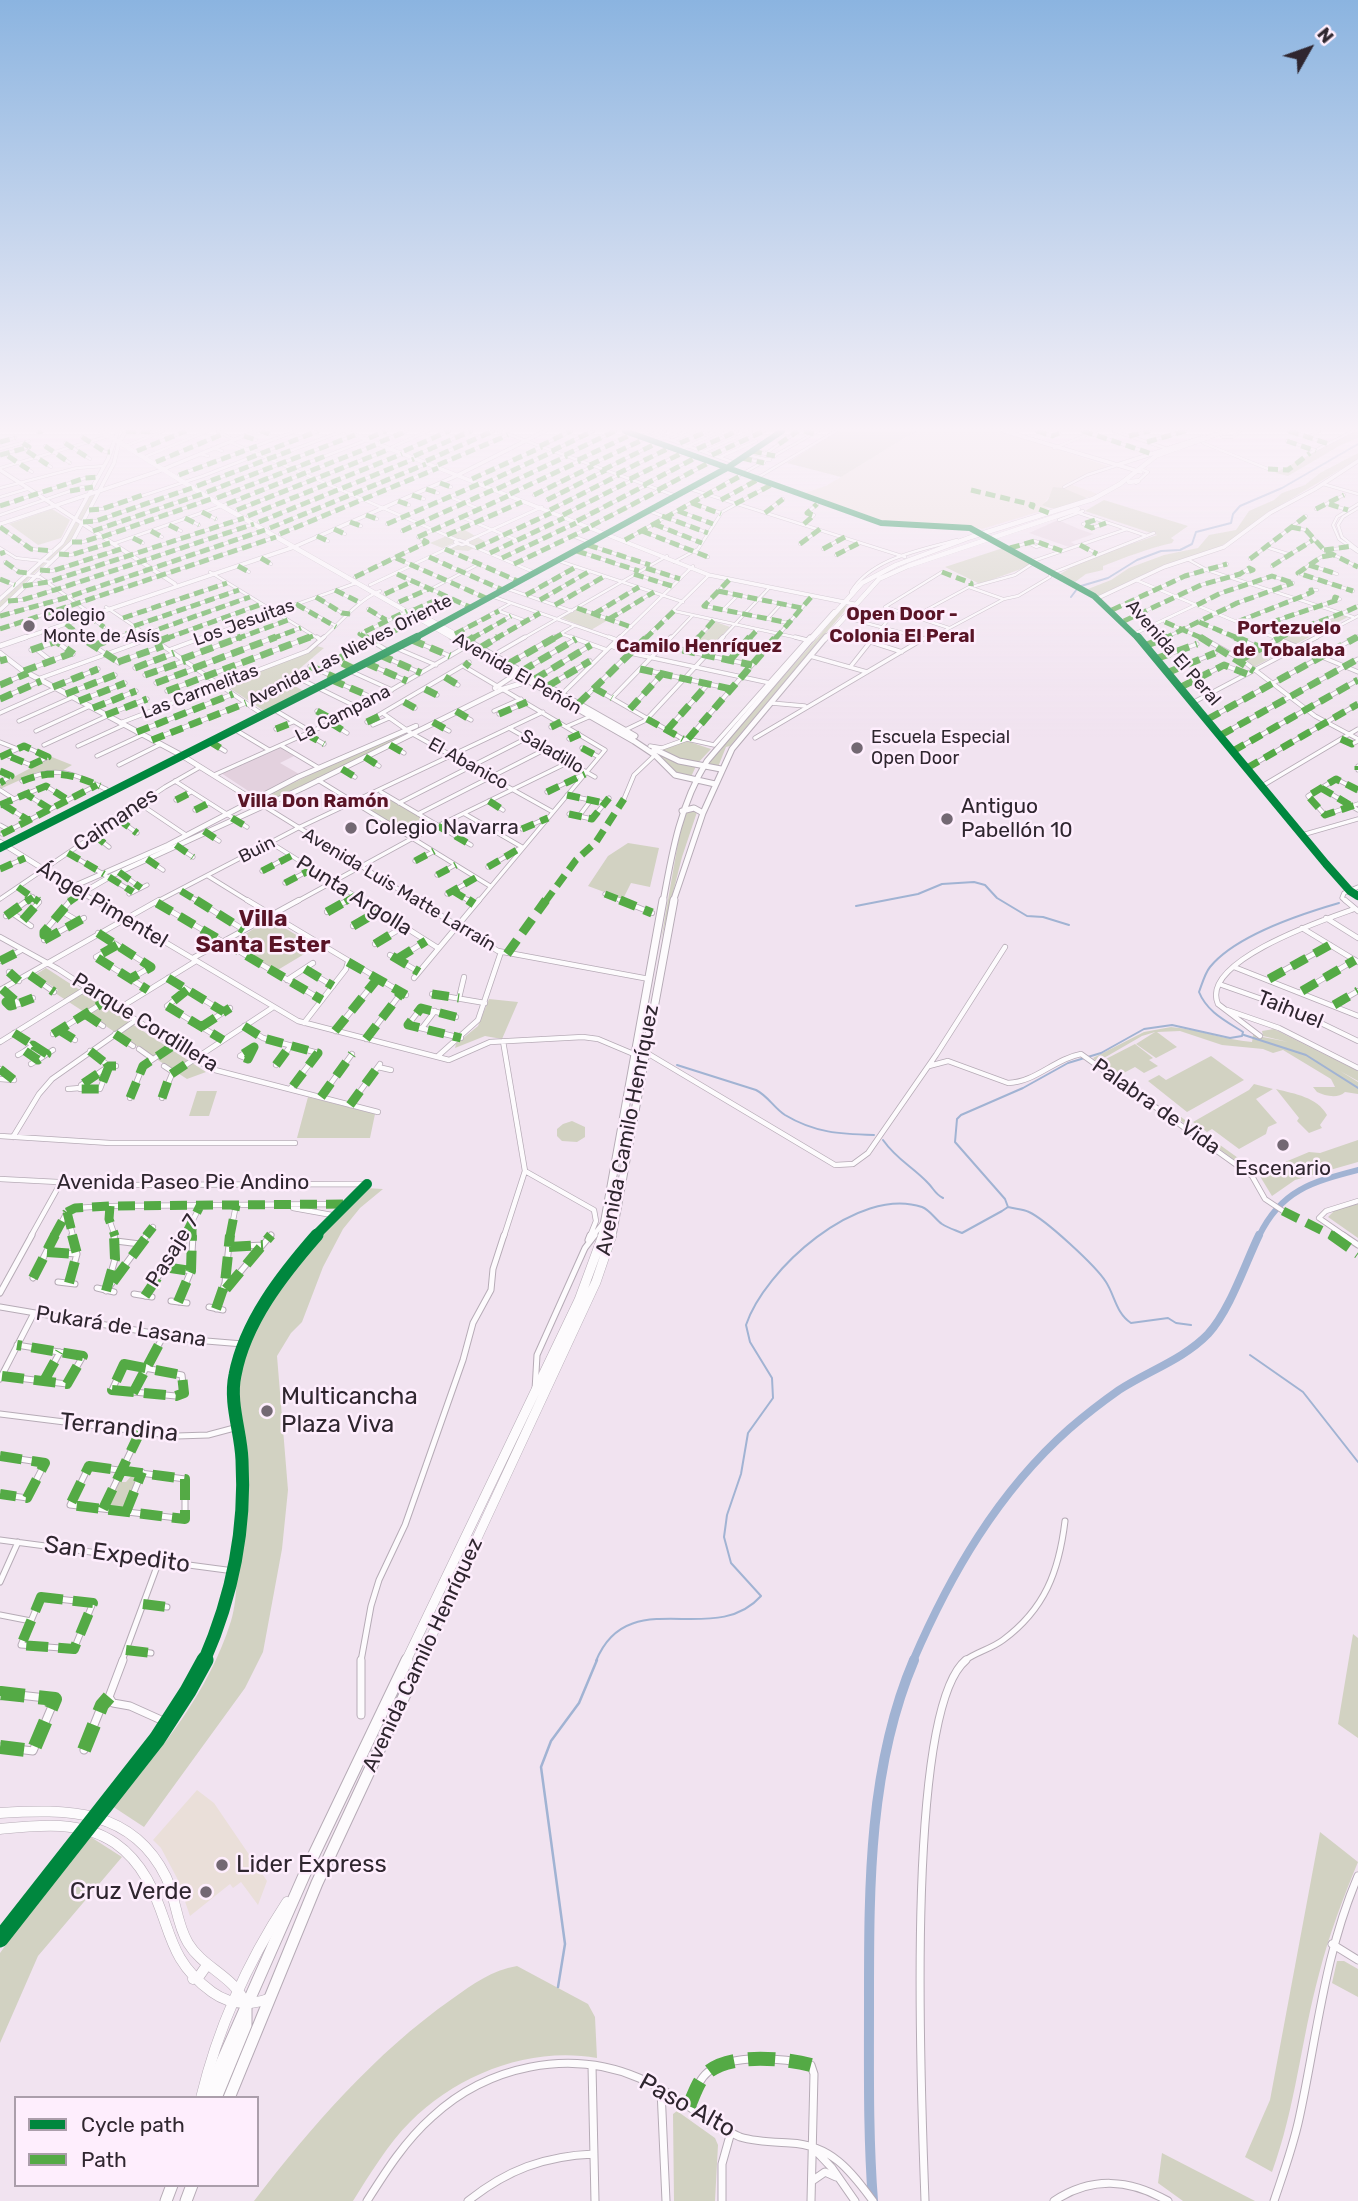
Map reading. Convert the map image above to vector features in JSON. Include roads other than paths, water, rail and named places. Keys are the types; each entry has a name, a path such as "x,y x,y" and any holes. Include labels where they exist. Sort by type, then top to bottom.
{"main road":[{"name":"Avenida Camilo Henríquez","path":"230,2096 317,1883 596,1282 613,1232 650,979 675,834 681,811 694,782 703,766 851,593 871,577 896,565 979,534"},
{"path":"974,544 982,538 981,534"},
{"name":"Avenida Camilo Henríquez","path":"205,2096 299,1888 585,1286 607,1220 675,893 721,769 736,744 871,586 893,572 1004,534"},
{"name":"Avenida El Peñón","path":"278,535 650,746 683,762 721,769"},
{"path":"871,571 896,565"},
{"name":"Avenida El Peñón","path":"359,581 401,601 419,619 455,634 561,697"},
{"name":"Avenida El Peñón","path":"577,705 655,755 678,776 694,782 715,784"},
{"path":"668,769 680,769 683,762"},
{"path":"681,811 694,808 703,813"},
{"path":"217,2096 246,2025 246,2004"}],"street":[{"path":"10,534 31,549 53,551"},
{"path":"0,598 62,543 67,534"},
{"path":"0,613 8,601 72,542 77,534"},
{"path":"97,534 175,584"},
{"path":"72,542 83,542 111,534"},
{"path":"59,554 70,555 144,534"},
{"path":"156,534 162,537"},
{"path":"23,586 48,582 197,534"},
{"path":"8,601 22,600 58,589 225,534"},
{"path":"0,613 68,597 253,534"},
{"path":"0,629 281,534"},
{"path":"0,645 294,545 320,534"},
{"path":"108,608 175,584 238,566 323,534"},
{"name":"Los Jesuitas","path":"183,660 146,676 134,667 359,581 426,543 418,537 425,534"},
{"path":"444,534 457,542 467,543 536,573"},
{"path":"467,543 483,534"},
{"path":"503,534 518,540"},
{"path":"490,553 530,534"},
{"path":"541,534 560,542"},
{"path":"502,558 554,534"},
{"path":"514,564 577,534"},
{"path":"608,534 715,574 843,601"},
{"path":"608,534 665,556"},
{"name":"Avenida Las Nieves Oriente","path":"2,845 438,627 608,534"},
{"path":"625,540 637,534"},
{"path":"649,534 708,557"},
{"path":"679,534 702,543"},
{"path":"676,561 694,552 708,534"},
{"path":"800,544 814,534"},
{"path":"835,534 905,557"},
{"name":"Avenida El Peral","path":"982,534 1098,598 1124,621 1170,672 1348,892 1356,896"},
{"path":"916,615 972,586 986,585 1028,570 1034,562 1113,534"},
{"path":"1141,534 1148,536"},
{"path":"755,738 923,639 931,638 1033,587 1053,573 1153,534"},
{"path":"1098,598 1164,567 1229,544 1242,534"},
{"path":"1250,559 1269,548 1284,534"},
{"path":"1309,534 1324,550 1358,567"},
{"path":"1337,534 1358,551"},
{"path":"1340,534 1350,546"},
{"path":"476,548 506,535"},
{"path":"317,536 328,541"},
{"path":"572,536 680,579"},
{"path":"823,549 845,537"},
{"path":"133,538 143,543"},
{"path":"474,538 487,543"},
{"name":"Avenida Camilo Henríquez","path":"851,593 858,581 871,571 905,557 965,539"},
{"path":"1272,566 1313,540"},
{"path":"370,585 397,574 457,542"},
{"path":"836,555 861,542"},
{"path":"1010,548 1027,543 1035,547 1045,544 1062,551"},
{"path":"1307,544 1317,544"},
{"path":"1080,545 1097,554"},
{"path":"1324,550 1350,546"},
{"path":"0,548 16,558 51,562"},
{"path":"1269,548 1288,554"},
{"path":"40,570 52,571 121,549"},
{"path":"445,549 520,582"},
{"path":"577,551 639,571"},
{"path":"0,554 5,552"},
{"path":"1332,555 1298,573 1355,591"},
{"path":"491,657 665,556"},
{"path":"429,557 506,590 572,611"},
{"path":"586,561 594,557"},
{"path":"2,563 16,558"},
{"path":"261,558 271,564"},
{"path":"396,558 491,598 617,640"},
{"path":"1189,560 1207,570 1357,617"},
{"path":"559,561 683,602"},
{"path":"600,566 608,561"},
{"path":"2,563 48,582 104,627"},
{"path":"1112,610 1184,576 1233,563"},
{"path":"401,601 479,564"},
{"path":"1309,565 1337,574"},
{"path":"238,566 249,572"},
{"path":"615,570 622,566"},
{"path":"526,595 576,567"},
{"path":"692,567 729,580 855,603"},
{"path":"548,687 592,662 607,650 692,567"},
{"path":"540,600 590,571"},
{"path":"943,572 886,606 950,628"},
{"path":"1124,621 1201,585 1247,572"},
{"path":"211,573 321,640"},
{"path":"397,574 472,608"},
{"path":"635,574 672,586"},
{"path":"577,705 709,575"},
{"path":"555,605 605,576"},
{"path":"1136,633 1165,622 1221,593 1273,576 1293,583 1240,602 1185,630 1147,645"},
{"path":"0,579 15,584"},
{"path":"729,580 704,606 789,623"},
{"path":"1136,580 1358,672"},
{"name":"Las Carmelitas","path":"78,746 122,724 306,652 350,614 359,602 413,581"},
{"path":"123,618 227,583"},
{"path":"972,586 1004,600"},
{"path":"594,614 639,587"},
{"path":"615,730 625,730 648,719 769,588"},
{"path":"134,626 239,590"},
{"path":"335,590 359,602"},
{"path":"718,591 802,608"},
{"path":"609,619 654,592"},
{"path":"1237,622 1258,611 1312,592"},
{"path":"724,610 738,595"},
{"path":"388,652 360,634 386,620 445,596"},
{"path":"650,746 662,748 686,739 812,596"},
{"path":"145,634 250,597"},
{"path":"316,597 342,613 350,614"},
{"path":"1258,631 1278,620 1334,600"},
{"path":"455,634 512,603"},
{"path":"157,642 262,604"},
{"path":"296,604 336,627"},
{"path":"634,604 649,609"},
{"path":"767,619 781,604"},
{"path":"1240,660 1296,629 1343,614 1358,606"},
{"path":"108,608 262,714"},
{"path":"577,608 631,627"},
{"path":"368,609 386,620"},
{"path":"499,611 526,621"},
{"path":"674,611 807,640"},
{"name":"Avenida Camilo Henríquez","path":"686,739 712,746 834,611"},
{"path":"852,666 895,611"},
{"path":"480,648 540,613"},
{"path":"0,645 89,614"},
{"name":"La Campana","path":"214,775 359,709 450,656 511,616"},
{"path":"612,698 693,616"},
{"path":"843,617 923,639"},
{"path":"1194,702 1357,617"},
{"path":"392,690 336,660 419,619"},
{"path":"183,660 288,620"},
{"path":"686,651 714,620"},
{"path":"609,627 617,622"},
{"path":"1165,622 1240,660 1324,723 1358,740 1352,744 1341,739"},
{"path":"1199,622 1261,649"},
{"path":"65,624 80,635"},
{"path":"508,664 575,625"},
{"path":"301,628 155,682 168,692 313,635"},
{"path":"93,646 139,629"},
{"path":"730,660 757,629"},
{"path":"0,685 50,660 73,653 43,632"},
{"path":"562,634 607,650"},
{"path":"0,699 87,660 151,638"},
{"path":"1208,719 1358,638"},
{"path":"51,937 44,935 44,932 67,903 107,876 186,835 264,806 342,769 390,745 409,731 456,712 501,687 514,685 576,639"},
{"path":"412,640 450,656"},
{"path":"50,660 33,650 57,642"},
{"path":"88,642 119,663 163,646"},
{"path":"871,642 902,652"},
{"path":"1158,658 1198,644"},
{"path":"72,887 119,872 147,859 230,817 254,800 591,645"},
{"path":"611,646 630,653 770,683"},
{"path":"663,646 752,665"},
{"path":"396,648 436,664"},
{"name":"Avenida Luis Matte Larraín","path":"0,653 40,680 181,755 501,952 650,979"},
{"path":"1170,672 1214,653"},
{"path":"574,655 592,662"},
{"path":"380,656 421,673"},
{"path":"810,656 868,672"},
{"path":"0,661 7,659"},
{"path":"1221,735 1358,659"},
{"path":"0,713 99,670 87,660"},
{"path":"378,728 365,721 384,714 470,662"},
{"path":"561,697 592,662"},
{"path":"366,663 407,681"},
{"path":"1181,687 1226,663 1247,674"},
{"path":"310,666 376,699"},
{"path":"414,978 605,749 465,667"},
{"path":"640,669 731,689"},
{"path":"66,694 114,674 126,683 79,701"},
{"path":"630,709 662,674"},
{"path":"294,676 359,709"},
{"path":"445,677 458,685"},
{"path":"1233,751 1358,680"},
{"path":"667,730 708,684"},
{"path":"594,688 686,739"},
{"path":"425,689 437,695"},
{"path":"36,731 135,690 148,699 44,745"},
{"path":"97,756 139,733 233,694"},
{"path":"19,721 73,697"},
{"path":"521,699 492,709 501,715 527,702"},
{"path":"404,702 415,708"},
{"path":"152,740 246,703"},
{"path":"771,703 806,706"},
{"path":"1247,768 1358,704"},
{"path":"273,709 324,744"},
{"path":"317,710 347,733"},
{"path":"456,712 471,720"},
{"name":"Buin","path":"1,990 125,918 298,828 544,712"},
{"name":"El Abanico","path":"384,714 409,731 553,812"},
{"path":"568,726 591,716"},
{"path":"373,725 389,718"},
{"path":"276,729 294,722"},
{"path":"433,722 449,731"},
{"path":"551,727 561,723"},
{"name":"Saladillo","path":"509,728 596,777"},
{"path":"233,729 269,750"},
{"path":"1262,786 1358,729"},
{"path":"177,730 185,736"},
{"path":"569,739 580,734"},
{"path":"399,803 527,738"},
{"path":"209,741 225,751"},
{"path":"0,742 16,749"},
{"path":"119,765 161,744"},
{"path":"281,745 320,769"},
{"path":"390,745 404,753"},
{"path":"0,757 26,746 48,757 31,765 6,755"},
{"path":"582,748 599,757"},
{"path":"418,814 546,749"},
{"path":"624,799 634,775 655,755"},
{"path":"365,757 379,765"},
{"path":"118,1009 148,990 171,980 194,960 244,930 413,838 569,762"},
{"name":"Caimanes","path":"0,899 140,804 200,767"},
{"path":"342,769 355,777"},
{"path":"0,771 11,776 0,783"},
{"path":"35,788 22,781 36,774 67,771 107,789"},
{"path":"547,792 586,773"},
{"path":"1358,790 1339,779 1308,796 1322,814 1329,815 1358,804"},
{"path":"318,780 490,886"},
{"path":"175,781 247,827"},
{"path":"2,834 50,809 62,806 97,785"},
{"path":"2,805 35,788 46,786 68,800"},
{"path":"1321,788 1358,810"},
{"path":"554,789 567,796 604,803"},
{"path":"0,790 14,799"},
{"path":"380,791 471,845"},
{"path":"176,800 192,792"},
{"path":"26,794 50,809"},
{"path":"569,814 592,819 609,798"},
{"path":"579,816 591,800"},
{"path":"489,801 503,810"},
{"path":"195,810 209,803"},
{"path":"140,804 186,835"},
{"path":"2,805 28,820"},
{"path":"62,806 72,812"},
{"path":"464,813 522,847"},
{"path":"522,829 548,818"},
{"path":"118,819 137,833"},
{"path":"1302,835 1358,819"},
{"path":"0,825 9,830"},
{"path":"19,825 30,833"},
{"path":"529,825 537,830"},
{"path":"204,831 219,841"},
{"path":"94,835 109,846"},
{"name":"Punta Argolla","path":"271,843 438,948"},
{"name":"Ángel Pimentel","path":"2,845 272,1007 304,1023 438,1057"},
{"path":"176,845 193,857"},
{"path":"488,867 522,847"},
{"path":"415,861 434,851"},
{"path":"68,853 131,893 147,885"},
{"path":"262,871 291,856"},
{"path":"0,870 25,858"},
{"path":"147,859 163,870"},
{"path":"495,863 505,869"},
{"path":"437,875 456,865"},
{"path":"285,883 312,869"},
{"path":"119,872 141,888"},
{"path":"208,876 404,993 366,1039"},
{"path":"447,894 477,877"},
{"path":"18,887 39,902 23,920"},
{"path":"1348,892 1358,887"},
{"path":"181,891 244,930"},
{"path":"453,891 474,904"},
{"name":"Avenida El Peral","path":"1348,892 1342,899 1356,910"},
{"path":"604,894 652,913"},
{"path":"327,912 355,896"},
{"path":"6,916 33,897"},
{"path":"157,903 322,1000"},
{"path":"1279,1028 1266,1026 1259,1035 1248,1023 1223,1009 1216,998 1219,984 1233,967 1268,943 1301,927 1356,910"},
{"path":"61,911 78,921"},
{"path":"353,926 379,911"},
{"path":"12,913 31,926"},
{"path":"44,940 84,918"},
{"path":"1326,918 1358,938"},
{"path":"375,944 403,927"},
{"path":"1301,927 1357,961"},
{"path":"98,933 150,967 130,979"},
{"name":"Parque Cordillera","path":"0,937 20,951 48,963 213,1070 378,1112"},
{"path":"397,959 426,941"},
{"path":"117,945 96,957 148,990"},
{"path":"1269,979 1330,945"},
{"path":"438,1057 455,1059 490,1042 583,1037 598,1040 641,1054 839,1166 856,1162 867,1153 936,1055 1005,947"},
{"path":"0,961 20,951"},
{"path":"438,1057 478,1020 501,952"},
{"path":"390,955 419,972"},
{"path":"1302,991 1357,961"},
{"path":"304,1023 348,967 348,962"},
{"path":"287,980 313,963"},
{"path":"1233,967 1302,991 1358,1016"},
{"path":"305,969 333,986"},
{"path":"9,972 19,981"},
{"path":"30,975 54,992"},
{"path":"459,998 464,977"},
{"path":"335,1031 378,978"},
{"path":"171,980 224,1012"},
{"name":"Taihuel","path":"1219,984 1296,1011 1358,1041"},
{"path":"0,1042 87,988"},
{"path":"1,990 20,1003"},
{"path":"187,990 166,1004 223,1040"},
{"path":"1334,1005 1358,991"},
{"path":"432,994 485,1003"},
{"path":"11,998 6,1002 12,1007"},
{"path":"6,1012 33,998"},
{"path":"53,1034 106,1000"},
{"path":"162,1098 173,1072 272,1007"},
{"path":"201,1027 230,1008"},
{"path":"456,1017 421,1008 408,1025 461,1038"},
{"path":"1223,1009 1279,1028 1358,1068"},
{"path":"422,1028 435,1012"},
{"path":"85,1014 103,1026"},
{"path":"13,1137 47,1084 136,1020"},
{"path":"244,1026 263,1038 318,1053 290,1090"},
{"path":"59,1030 75,1040"},
{"path":"14,1033 47,1054"},
{"path":"115,1034 133,1046"},
{"path":"254,1047 263,1038"},
{"path":"361,1715 361,1654 375,1593 405,1525 463,1360 473,1323 491,1290 493,1269 525,1171 503,1041"},
{"path":"18,1055 34,1045"},
{"path":"130,1098 141,1068 174,1045"},
{"path":"276,1065 290,1046"},
{"path":"139,1049 153,1059"},
{"path":"31,1064 53,1050"},
{"path":"25,1051 38,1060"},
{"path":"90,1051 109,1066"},
{"name":"Palabra de Vida","path":"936,1055 948,1062 1008,1083 1017,1083 1061,1060 1081,1054 1252,1176 1271,1204 1283,1211"},
{"path":"321,1097 352,1055"},
{"path":"928,1066 948,1062"},
{"path":"350,1105 379,1065 391,1070"},
{"path":"99,1090 109,1066"},
{"path":"80,1088 109,1066 116,1066"},
{"path":"164,1066 173,1072"},
{"path":"0,1069 14,1080"},
{"path":"0,1079 14,1080"},
{"path":"10,1086 14,1080"},
{"path":"364,1086 374,1088"},
{"path":"68,1089 107,1092"},
{"name":"Avenida Paseo Pie Andino","path":"0,1136 110,1143 295,1143"},
{"path":"525,1171 596,1214 537,1355 535,1390"},
{"name":"Avenida Paseo Pie Andino","path":"0,1179 60,1184 366,1184 343,1204"},
{"path":"0,1293 60,1184"},
{"path":"1358,1201 1326,1211 1319,1218 1358,1245"},
{"path":"33,1278 67,1212 75,1208 343,1204"},
{"path":"0,1939 170,1724 208,1654 221,1620 234,1571 243,1485 233,1389 243,1344 263,1306 343,1204"},
{"path":"226,1289 236,1205"},
{"path":"106,1291 115,1262 116,1241 107,1219 110,1206"},
{"name":"Pasaje 7","path":"145,1296 193,1223 200,1206"},
{"path":"285,1206 332,1215"},
{"path":"58,1282 72,1284 77,1254 67,1212"},
{"path":"584,1248 607,1220"},
{"path":"187,1303 175,1302 191,1271 193,1223"},
{"path":"106,1291 153,1227"},
{"path":"216,1308 226,1289 271,1234"},
{"path":"116,1241 140,1244"},
{"path":"229,1247 263,1245"},
{"path":"47,1252 77,1254"},
{"path":"164,1267 191,1271"},
{"path":"97,1288 114,1292"},
{"path":"134,1294 152,1297"},
{"name":"Pukará de Lasana","path":"0,1307 164,1335 243,1344"},
{"path":"209,1307 223,1310"},
{"path":"17,1345 83,1356 67,1384 1,1377 17,1345 34,1313"},
{"path":"133,1392 164,1335"},
{"path":"44,1381 60,1352"},
{"path":"122,1364 145,1367 182,1375 184,1393 176,1396 112,1390 122,1364"},
{"name":"Terrandina","path":"0,1414 140,1432 197,1436 238,1427"},
{"path":"103,1509 140,1432"},
{"path":"0,1456 45,1463 27,1498 0,1494"},
{"path":"89,1466 121,1470 185,1479 185,1519 70,1505 89,1466"},
{"path":"126,1512 142,1472"},
{"path":"925,2201 920,1997 921,1873 932,1767 942,1710 957,1669 977,1653 996,1645 1031,1612 1055,1575 1065,1521"},
{"name":"San Expedito","path":"0,1540 234,1571"},
{"path":"0,1582 18,1542"},
{"path":"84,1750 102,1705 109,1697 159,1561"},
{"path":"41,1597 93,1603 74,1649 21,1645 31,1621 41,1597"},
{"path":"143,1604 167,1607"},
{"path":"0,1615 31,1621"},
{"path":"126,1650 151,1653"},
{"path":"0,1696 1,1693 55,1699 33,1751 0,1747"},
{"path":"109,1697 113,1703 130,1706 170,1724"},
{"path":"0,1813 55,1810 95,1817 128,1832 154,1857 167,1880 183,1933 194,1951 207,1965 238,1988 246,2004"},
{"path":"0,1829 51,1825 84,1830 115,1843 138,1864 154,1892 175,1956 193,1979 232,2003 246,2004 270,1998"},
{"path":"1274,2201 1300,2112 1323,1977 1332,1944 1358,1876"},
{"name":"Avenida Camilo Henríquez","path":"204,2096 215,2049 238,1988 262,1941 299,1888"},
{"path":"1332,1944 1358,1960"},
{"path":"193,1979 200,1975 207,1965"},
{"path":"689,2106 708,2072 721,2064 744,2060 801,2061 811,2064 814,2074 811,2201"},
{"name":"Paso Alto","path":"367,2201 390,2163 432,2117 451,2101 524,2067 563,2062 638,2077 731,2132 755,2142 811,2144"},
{"path":"592,2066 595,2201"},
{"path":"661,2089 666,2201"},
{"path":"722,2201 722,2164 731,2132"},
{"path":"811,2144 824,2148 838,2158 873,2201"},
{"path":"811,2144 855,2201"},
{"path":"468,2201 514,2167 564,2154 594,2154"},
{"path":"811,2182 817,2175 825,2172 834,2175 841,2183"},
{"path":"1055,2201 1082,2185 1115,2181 1138,2186 1168,2201"}],"waterway":[{"path":"1081,586 1108,578 1137,560 1161,551 1180,550 1192,544 1195,534"},
{"path":"1071,597 1077,589"},
{"path":"856,906 918,894 942,884 974,882 985,885 997,898 1027,916 1043,917 1069,925"},
{"path":"1008,1207 1005,1199 955,1142 957,1119 961,1115 1023,1088 1068,1063 1101,1053 1144,1029 1172,1025 1230,1038 1242,1036 1243,1032 1212,1011 1202,999 1199,992 1210,967 1236,945 1270,927 1339,903"},
{"path":"1244,1035 1306,1055 1358,1088"},
{"path":"677,1065 756,1090 785,1115 807,1126 839,1133 874,1135"},
{"path":"883,1140 943,1198"},
{"path":"1259,1236 1277,1208 1288,1198 1312,1184 1358,1170"},
{"path":"596,1661 610,1638 629,1625 650,1620 720,1617 742,1611 761,1596 731,1563 724,1537 727,1515 741,1474 748,1433 773,1398 772,1378 750,1342 746,1325 756,1303 772,1280 817,1237 843,1220 870,1208 897,1203 922,1207 942,1224 962,1233 1008,1207"},
{"path":"1008,1207 1027,1211 1037,1217 1082,1255 1101,1275 1119,1309 1131,1323 1168,1318 1176,1323 1191,1325"},
{"path":"913,1661 960,1566 998,1507 1043,1454 1093,1409 1130,1383 1188,1351 1208,1334 1230,1300 1259,1235"},
{"path":"1250,1355 1303,1392 1358,1462"},
{"path":"558,1987 565,1944 541,1767 551,1741 579,1703 597,1660"},
{"path":"873,2201 869,2103 869,1961 874,1830 888,1743 914,1660"}],"place":[{"name":"Colegio Monte de Asís","path":"29,626"},
{"name":"Escuela Especial Open Door","path":"857,748"},
{"name":"Antiguo Pabellón 10","path":"947,819"},
{"name":"Colegio Navarra","path":"351,828"},
{"name":"Escenario","path":"1283,1145"},
{"name":"Multicancha Plaza Viva","path":"267,1411"},
{"name":"Lider Express","path":"222,1865"},
{"name":"Cruz Verde","path":"206,1892"}],"district":[{"name":"Open Door - Colonia El Peral","path":"902,626"},
{"name":"Portezuelo de Tobalaba","path":"1289,640"},
{"name":"Camilo Henríquez","path":"699,647"},
{"name":"Villa Don Ramón","path":"313,802"},
{"name":"Villa Santa Ester","path":"263,932"}]}
